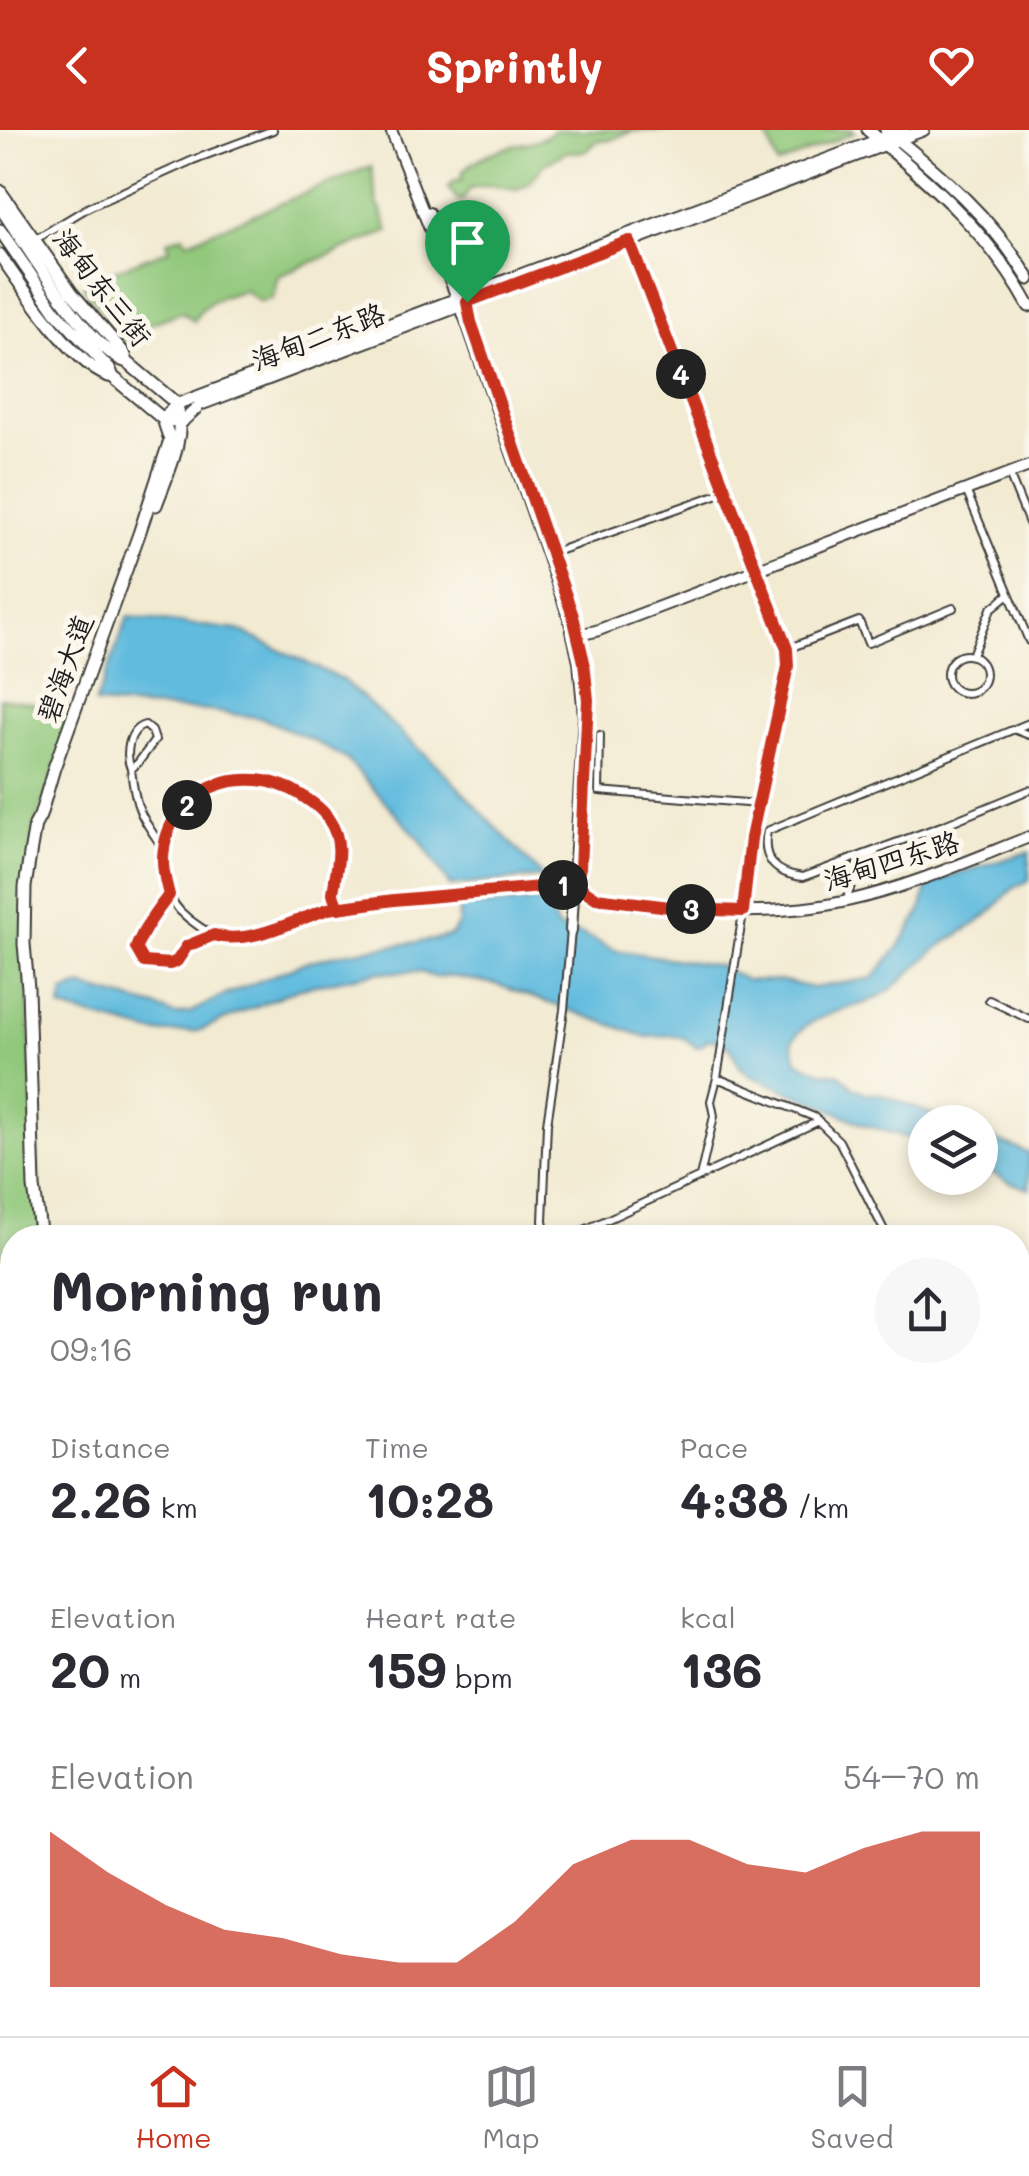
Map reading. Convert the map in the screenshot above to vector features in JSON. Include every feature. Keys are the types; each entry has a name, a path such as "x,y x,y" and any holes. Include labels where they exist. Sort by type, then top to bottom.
{"main road":[{"path":"394,130 462,300 584,662 588,718 580,868 572,930"},
{"name":"海甸二东路","path":"177,404 462,300 887,135 924,130"},
{"path":"887,135 946,179 994,228 1029,279"},
{"path":"887,135 995,251 1029,306"},
{"name":"海甸东三街","path":"0,190 72,293 124,353 127,362 177,404"},
{"path":"0,207 67,304 118,360 127,362"},
{"path":"0,230 56,312 110,370 112,377"},
{"name":"海甸东三街","path":"0,255 63,341 163,419"},
{"name":"海甸二东路","path":"182,422 200,405 462,300"},
{"path":"163,419 177,404"},
{"path":"163,419 182,422 177,404"},
{"name":"碧海大道","path":"41,1225 32,1166 24,944 27,873 35,825 170,440 163,419"},
{"name":"碧海大道","path":"42,1225 30,946 38,844 62,759 178,444 182,422"},
{"path":"576,638 598,635 1029,469"},
{"path":"759,572 1012,479 1029,469"},
{"name":"海甸四东路","path":"744,905 848,895 1029,834"},
{"name":"海甸四东路","path":"575,884 597,892 644,899 800,908 870,896 1029,834"}],"street":[{"path":"34,240 89,207 273,130"},
{"path":"628,237 787,649 788,666 751,838 744,905 711,1100 714,1116 700,1177"},
{"path":"1012,479 1029,523"},
{"path":"549,554 727,492"},
{"path":"968,495 1029,641"},
{"path":"972,655 990,609 1009,593"},
{"path":"787,649 859,621 868,643 953,608"},
{"path":"972,655 982,663 985,676 979,688 960,692 950,686 947,668 954,658 972,655"},
{"path":"751,838 1029,724"},
{"path":"131,769 154,740 145,725 132,734 128,759 134,801 141,819 164,850"},
{"path":"1015,729 1029,735"},
{"path":"600,735 599,791 758,804"},
{"path":"328,909 340,854 336,834 328,818 313,803 290,788 268,780 241,780 209,787 193,797 168,830 162,861 169,895 179,910 226,939 251,936 328,909 575,884"},
{"path":"767,831 766,852 773,865 788,876 803,877 1029,790"},
{"path":"848,895 857,864 885,846"},
{"path":"333,894 338,908"},
{"path":"169,895 153,915 136,948 144,962 170,964 177,961 187,946 214,935"},
{"path":"544,1225 547,1124 572,930"},
{"path":"989,1000 1029,1019"},
{"path":"717,1078 814,1117 839,1140 882,1225"},
{"path":"595,1225 819,1122"}],"green space":[{"path":"554,130 674,130 633,131 608,141 598,140 587,151 566,152 545,164 528,184 517,189 490,185 470,188 463,200 458,200 448,188 455,180 462,180 463,171 480,158 541,139"},
{"path":"765,130 852,130 855,132 778,165"},
{"path":"371,166 377,202 389,231 278,276 273,298 260,302 244,290 229,295 209,304 194,321 182,312 144,326 130,348 83,287 92,279 170,249 167,241 183,235 187,242"},
{"path":"0,698 76,710 35,825 24,919 40,1225 0,1225"}],"water":[{"path":"128,617 238,630 343,680 440,768 543,877 450,886 421,841 346,759 262,718 95,704"},
{"path":"1029,852 1029,881 1011,891 981,920 935,950 887,992 810,1023 792,1042 797,1061 821,1072 840,1074 868,1094 881,1094 908,1105 908,1138 862,1124 751,1076 740,1067 730,1047 716,1040 696,1047 674,1035 646,1037 495,984 449,976 378,972 297,989 198,1031 149,1032 61,1008 64,992 81,986 175,1015 191,1012 303,963 452,935 459,923 459,907 544,901 558,928 614,950 720,966 746,980 784,981 813,988 873,978 921,911 927,887"},
{"path":"998,1141 1029,1153 1029,1189 998,1176"}],"route":[{"path":"467,302 573,616 584,662 588,724 580,868 575,884 394,900 338,908 328,909 251,936 226,939 214,935 187,946 177,961 170,964 144,962 136,948 153,915 169,895 162,861 168,830 193,797 209,787 241,780 268,780 290,788 328,818 340,854 333,894 338,908 575,884 596,898 686,909 743,911 751,838 788,666 787,649 629,241 467,302"}]}
